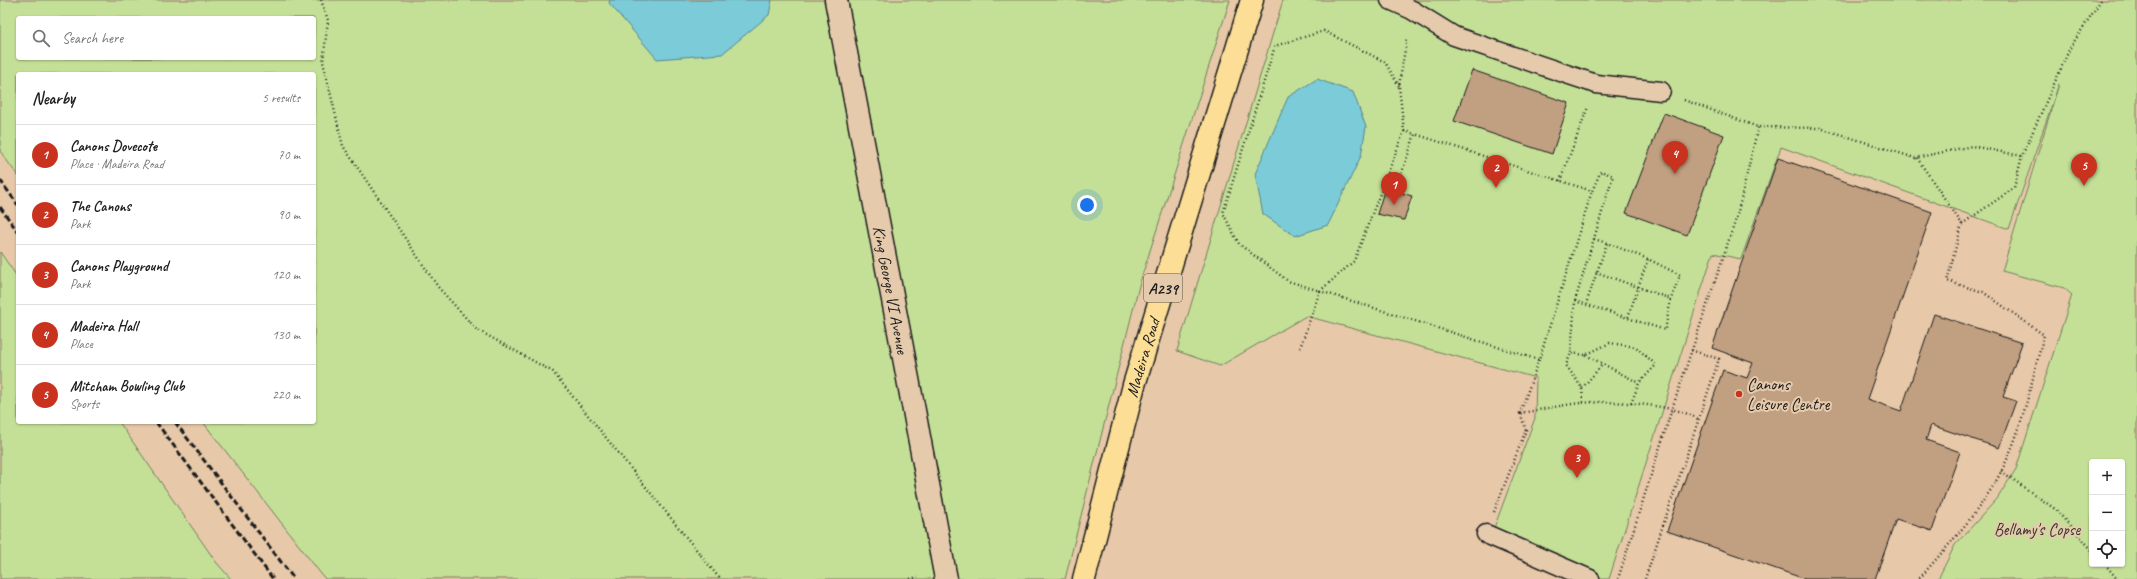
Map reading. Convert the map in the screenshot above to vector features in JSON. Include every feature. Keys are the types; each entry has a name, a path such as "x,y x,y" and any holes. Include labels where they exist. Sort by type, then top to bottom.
{"main road":[{"name":"Madeira Road","path":"1084,579 1134,385 1252,0"}],"street":[{"name":"King George VI Avenue","path":"836,0 946,579"}],"lane":[{"path":"1390,0 1412,10 1454,36 1596,84 1661,91"},
{"path":"1486,534 1590,579"}],"path":[{"path":"321,0 328,20 323,62 343,146 438,287 476,329 553,372 716,574 722,579"},
{"path":"1919,579 1968,523 2001,472 2018,429 2044,335 1983,292 1947,281 1962,224 2014,188 2022,156 2070,48 2101,0"},
{"path":"1300,348 1320,291 1354,261 1404,130 1399,86 1412,10"},
{"path":"1399,86 1385,62 1324,31 1275,46 1223,213 1239,244 1288,281 1539,360"},
{"path":"1560,181 1596,84"},
{"path":"1661,91 1758,127 1820,128 1917,158 1972,146 2022,156"},
{"path":"1618,579 1691,350 1737,216 1758,127"},
{"path":"1404,130 1592,191"},
{"path":"1399,181 1415,134"},
{"path":"1917,158 1962,224"},
{"path":"1486,534 1526,430 1520,413 1539,360 1592,191 1601,171 1613,176 1575,301 1571,352 1566,365 1582,388 1583,402"},
{"path":"1575,301 1628,317 1664,330 1671,299 1680,275 1648,259 1594,239"},
{"path":"1586,304 1607,243"},
{"path":"1628,317 1648,259"},
{"path":"1596,272 1671,299"},
{"path":"1585,355 1610,343 1636,347 1656,365 1639,382 1631,404"},
{"path":"1645,579 1719,359 1691,350"},
{"path":"1571,352 1585,355 1639,382"},
{"path":"1582,388 1603,364"},
{"path":"1520,413 1583,402 1631,404 1672,409 1693,415 1699,420"},
{"path":"2001,472 2055,509 2089,547"},
{"path":"2107,567 2117,579"}],"green space":[{"path":"0,0 1230,0 1140,282 1065,579 325,579 205,424 316,424 316,72 16,72 16,173 0,151"},
{"name":"Bellamy's Copse","path":"1283,0 2137,0 2137,579 1938,579 1955,545 1997,499 2016,469 2072,295 2064,288 2002,271 2059,84 2009,229 1781,147 1741,259 1713,253 1609,579 1590,579 1491,536 1535,418 1536,378 1306,316 1220,366 1177,351"},
{"path":"0,252 16,275 16,424 120,424 216,562 231,579 0,579"}],"water":[{"path":"610,0 772,0 769,15 722,54 657,59 609,3"},
{"path":"1317,79 1353,92 1366,127 1361,156 1328,225 1295,236 1263,214 1255,174 1288,97"}],"building":[{"path":"1472,70 1569,103 1552,154 1454,121"},
{"path":"1664,113 1724,135 1687,235 1626,213"},
{"path":"1778,158 1932,212 1867,399 1901,411 1934,314 2022,343 2003,397 2016,401 1999,448 1931,425 1926,440 1960,452 1932,531 1896,519 1875,579 1805,579 1667,531 1723,370 1747,378 1753,363 1712,348"},
{"path":"1385,188 1412,196 1404,220 1377,214"}],"railway":[{"path":"0,180 16,202"},
{"path":"0,207 16,229"},
{"path":"157,424 273,579"},
{"path":"177,424 294,579"}],"place":[{"name":"Madeira Hall","path":"1675,174"},
{"name":"Mitcham Bowling Club","path":"2084,186"},
{"name":"The Canons","path":"1496,188"},
{"name":"Canons Dovecote","path":"1394,205"},
{"name":"Canons Leisure Centre","path":"1739,394"},
{"name":"Canons Playground","path":"1577,478"}]}
